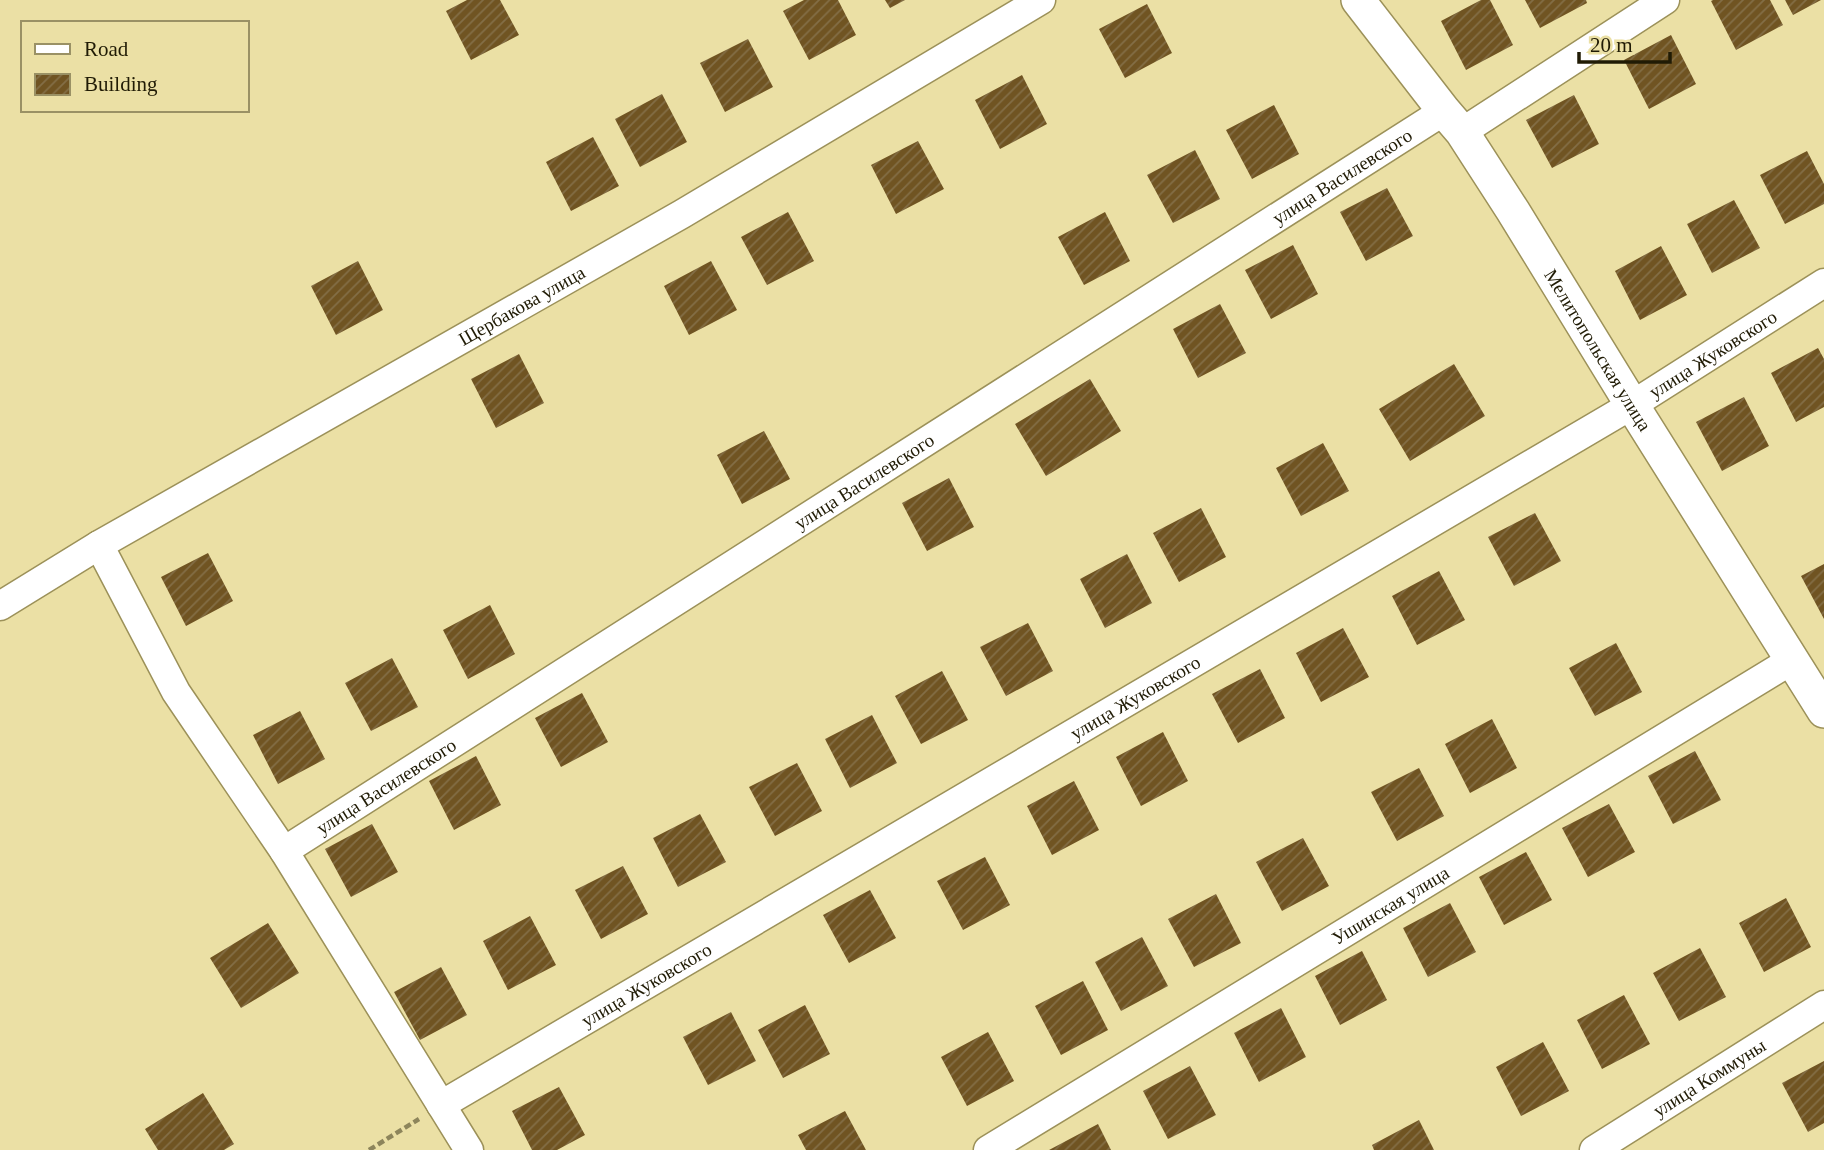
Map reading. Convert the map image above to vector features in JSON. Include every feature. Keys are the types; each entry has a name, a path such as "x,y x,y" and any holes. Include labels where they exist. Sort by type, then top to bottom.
{"street":[{"name":"Щербакова улица","path":"0,606 99,545 669,221 1041,0"},
{"name":"Мелитопольская улица","path":"1358,0 1453,122 1513,211 1792,660 1821,699"},
{"name":"улица Василевского","path":"284,851 1453,122 1665,0"},
{"name":"улица Жуковского","path":"441,1105 1632,405 1824,283"},
{"path":"99,545 176,692 284,851 469,1150"},
{"name":"Ушинская улица","path":"988,1150 1792,660"},
{"name":"улица Коммуны","path":"1594,1150 1824,1005"}],"path":[{"path":"369,1150 441,1105"}],"building":[{"path":"467,0 500,0 519,35 471,60 446,11"},
{"path":"804,0 838,0 856,35 809,60 783,11"},
{"path":"885,0 905,0 890,8"},
{"path":"1481,0 1490,0 1513,45 1466,70 1441,21"},
{"path":"1525,0 1586,0 1587,3 1540,28"},
{"path":"1770,0 1783,25 1736,50 1711,1"},
{"path":"1785,0 1821,0 1793,15"},
{"path":"1147,4 1172,53 1125,78 1099,29"},
{"path":"1671,35 1696,84 1649,109 1624,60"},
{"path":"748,39 773,87 725,112 700,63"},
{"path":"1022,75 1047,124 1000,149 975,100"},
{"path":"662,94 687,142 640,167 615,119"},
{"path":"1574,95 1599,144 1552,168 1526,120"},
{"path":"1274,105 1299,154 1252,179 1226,130"},
{"path":"593,137 619,186 571,211 546,162"},
{"path":"918,141 944,189 896,214 871,165"},
{"path":"1195,150 1220,199 1173,223 1147,175"},
{"path":"1807,151 1824,184 1824,204 1785,224 1760,175"},
{"path":"1387,188 1413,236 1366,261 1340,212"},
{"path":"1734,200 1760,248 1712,273 1687,224"},
{"path":"788,212 814,261 767,285 741,237"},
{"path":"1105,212 1130,261 1084,285 1058,237"},
{"path":"1293,245 1318,294 1271,319 1245,270"},
{"path":"1661,246 1687,295 1640,320 1615,271"},
{"path":"358,261 383,310 336,335 311,286"},
{"path":"711,261 737,310 689,335 664,286"},
{"path":"1220,304 1246,353 1198,378 1173,329"},
{"path":"1818,348 1824,359 1824,407 1796,422 1771,373"},
{"path":"519,354 544,403 496,428 471,379"},
{"path":"1454,364 1485,416 1410,461 1379,409"},
{"path":"1090,379 1121,431 1046,476 1015,424"},
{"path":"1744,397 1769,446 1722,471 1696,422"},
{"path":"764,431 790,479 742,504 717,455"},
{"path":"1323,443 1349,491 1301,516 1276,468"},
{"path":"949,478 974,527 927,551 902,503"},
{"path":"1201,508 1226,557 1179,582 1153,533"},
{"path":"1535,513 1561,561 1514,586 1488,537"},
{"path":"208,553 233,601 186,626 161,577"},
{"path":"1127,554 1152,603 1105,628 1080,579"},
{"path":"1824,564 1824,619 1801,576"},
{"path":"1439,571 1465,620 1417,645 1392,596"},
{"path":"490,605 515,654 468,679 443,630"},
{"path":"1028,623 1053,671 1006,696 980,647"},
{"path":"1343,628 1369,677 1321,702 1296,653"},
{"path":"1616,643 1642,692 1595,716 1569,668"},
{"path":"392,658 418,707 371,731 345,683"},
{"path":"1260,669 1285,718 1238,743 1212,694"},
{"path":"942,671 968,720 921,744 895,696"},
{"path":"582,693 608,742 561,767 535,718"},
{"path":"300,711 325,759 278,784 253,735"},
{"path":"872,715 897,763 850,788 825,739"},
{"path":"1492,719 1517,768 1470,793 1445,744"},
{"path":"1163,732 1188,781 1141,806 1116,757"},
{"path":"1695,751 1721,800 1673,824 1648,776"},
{"path":"476,756 501,805 454,830 429,781"},
{"path":"797,763 822,811 775,836 749,787"},
{"path":"1419,768 1444,816 1397,841 1371,792"},
{"path":"1074,781 1099,830 1052,855 1027,806"},
{"path":"1609,804 1635,852 1588,877 1562,828"},
{"path":"700,814 726,862 678,887 653,838"},
{"path":"372,824 398,872 351,897 325,849"},
{"path":"1303,838 1329,886 1282,911 1256,862"},
{"path":"1526,852 1552,900 1504,925 1479,877"},
{"path":"985,857 1010,905 963,930 937,881"},
{"path":"623,866 648,914 601,939 575,890"},
{"path":"870,890 896,938 849,963 823,915"},
{"path":"1216,894 1241,943 1194,967 1168,919"},
{"path":"1786,898 1811,947 1764,972 1739,923"},
{"path":"1450,903 1476,952 1428,977 1403,928"},
{"path":"530,916 556,965 508,990 483,941"},
{"path":"268,923 299,973 241,1008 210,958"},
{"path":"1142,937 1168,986 1121,1011 1095,962"},
{"path":"1700,948 1726,997 1679,1021 1653,973"},
{"path":"1362,951 1387,1000 1340,1025 1315,976"},
{"path":"441,967 467,1015 420,1040 394,992"},
{"path":"1083,981 1108,1030 1061,1055 1035,1006"},
{"path":"1624,995 1650,1044 1602,1069 1577,1020"},
{"path":"805,1005 830,1054 783,1078 758,1030"},
{"path":"1281,1008 1306,1057 1259,1082 1234,1033"},
{"path":"731,1012 756,1061 708,1085 683,1037"},
{"path":"988,1032 1014,1081 967,1106 941,1057"},
{"path":"1543,1042 1569,1091 1521,1116 1496,1067"},
{"path":"1824,1061 1824,1123 1808,1132 1782,1083"},
{"path":"1190,1066 1216,1115 1168,1139 1143,1091"},
{"path":"559,1087 585,1135 557,1150 532,1150 512,1111"},
{"path":"203,1093 234,1144 224,1150 158,1150 145,1129"},
{"path":"845,1111 866,1150 806,1150 798,1135"},
{"path":"1419,1120 1434,1150 1374,1150 1372,1145"},
{"path":"1098,1124 1111,1150 1049,1150"}]}
